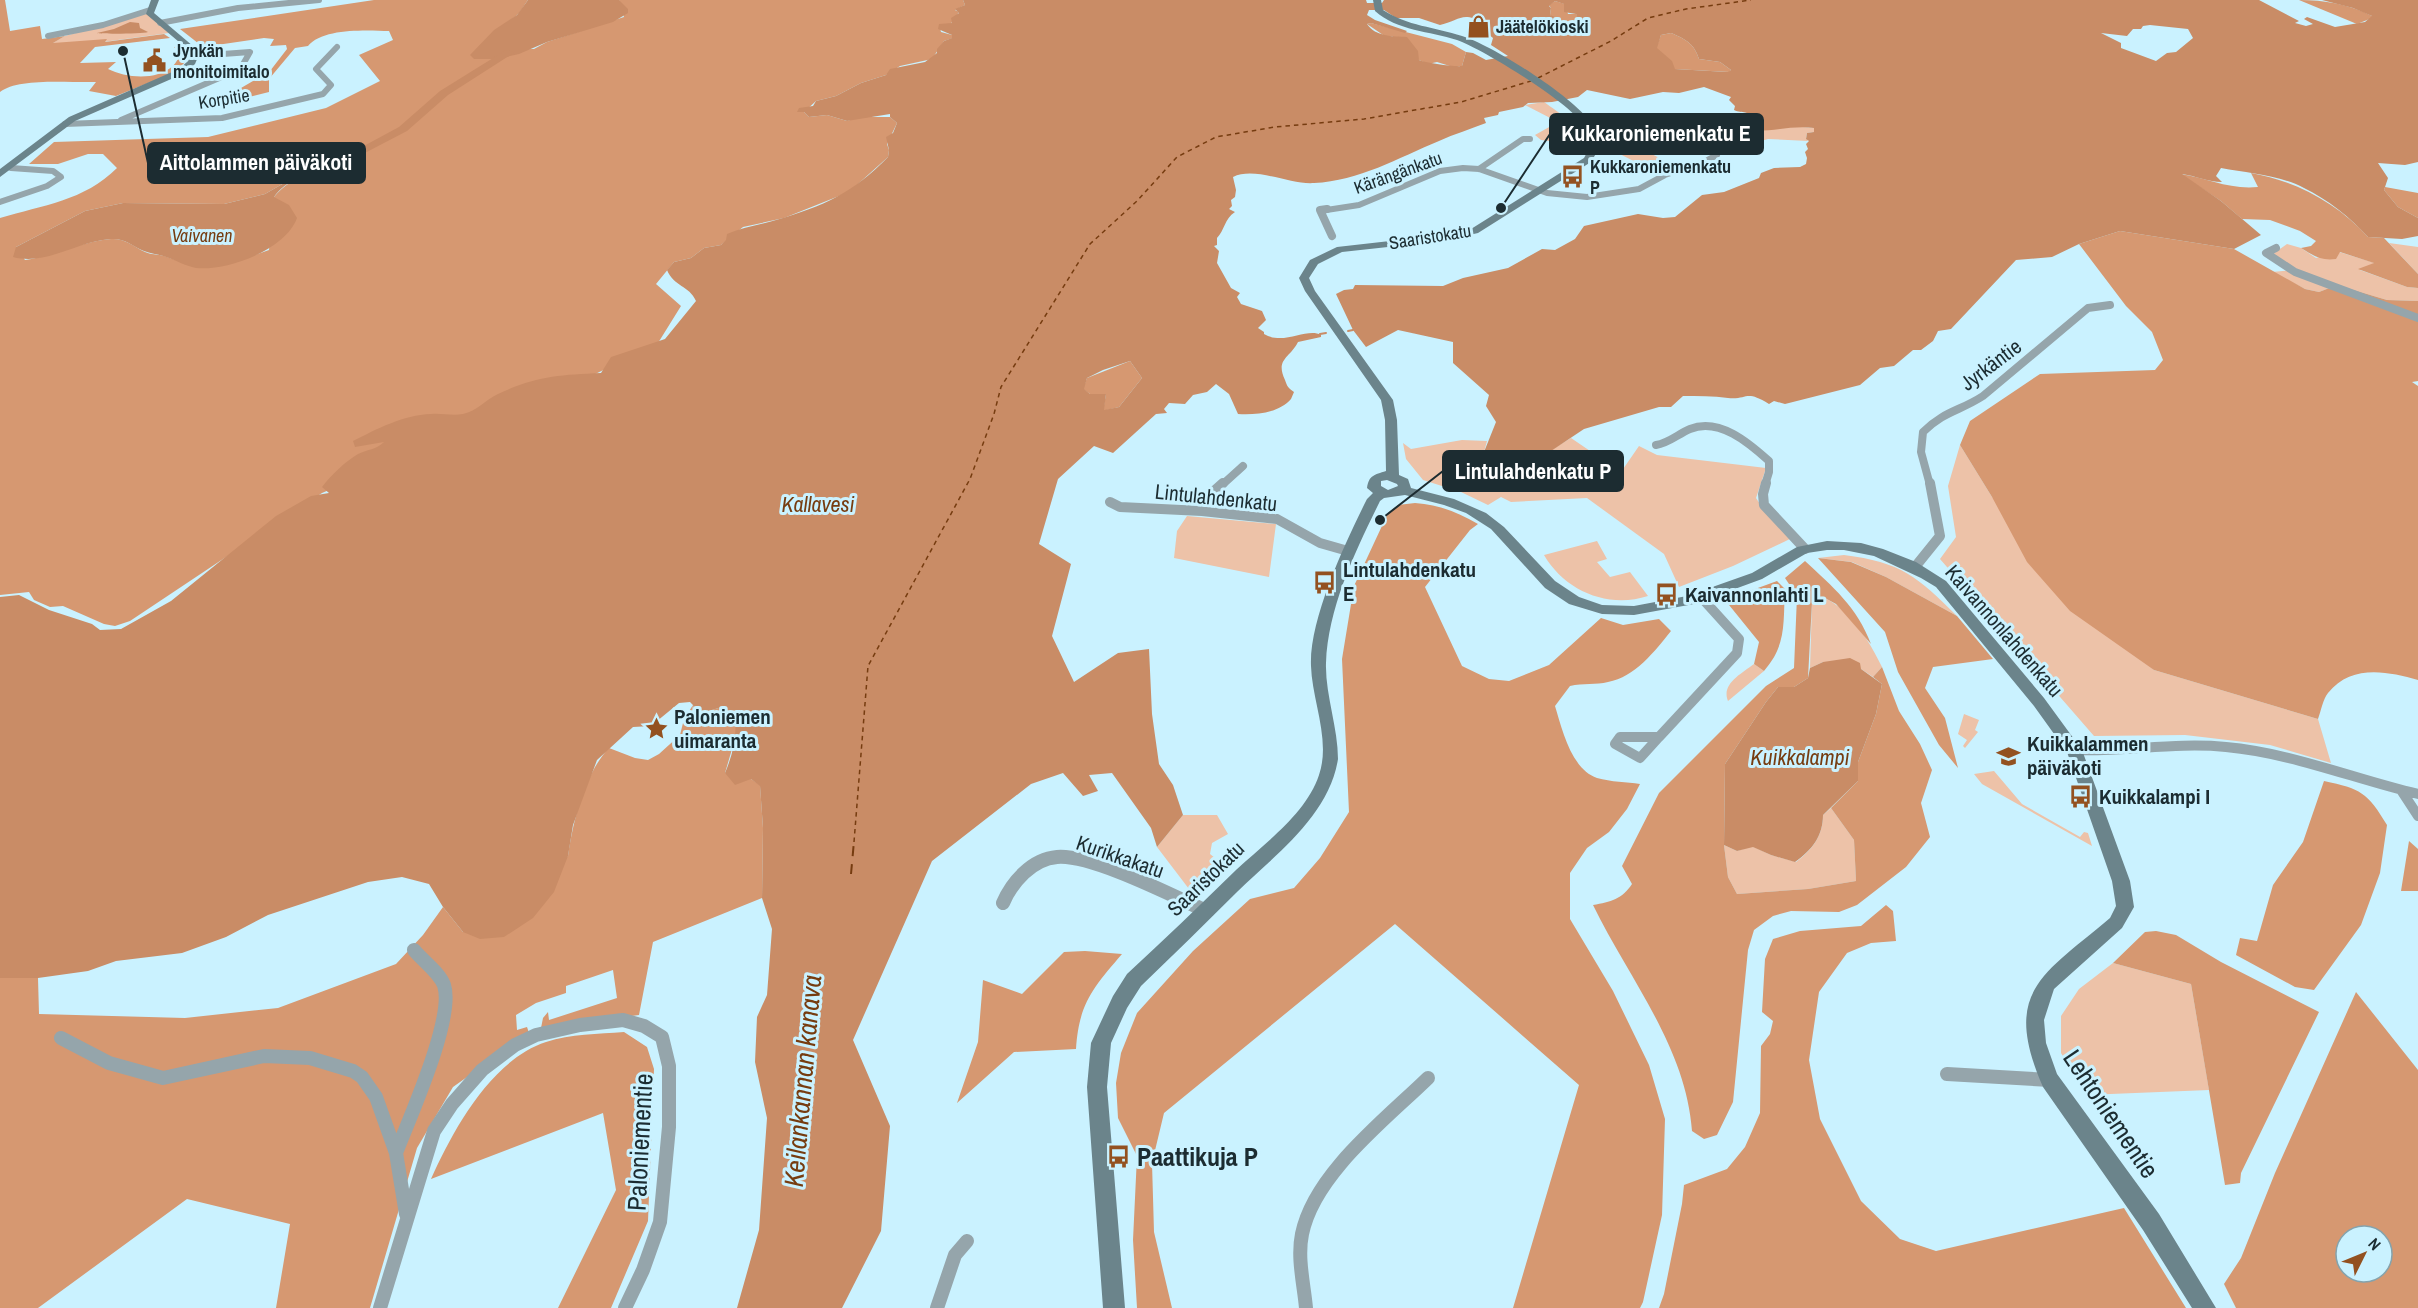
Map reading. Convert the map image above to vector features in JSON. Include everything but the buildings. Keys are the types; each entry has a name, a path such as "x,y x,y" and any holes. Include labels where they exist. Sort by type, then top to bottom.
{"main road":[{"path":"0,174 80,114 189,67 196,56 194,49 150,14 156,0"},
{"name":"Saaristokatu","path":"1377,0 1379,11 1397,22 1459,38 1484,49 1575,110 1587,123 1596,140 1594,152 1588,160 1474,231 1443,238 1341,249 1328,253 1307,269 1304,278 1310,291 1388,400 1394,476"},
{"path":"1383,475 1394,476 1403,482 1403,490 1391,495 1381,493 1374,488 1373,482 1383,475"},
{"name":"Kaivannonlahdenkatu","path":"1403,490 1458,503 1480,515 1498,528 1546,583 1566,598 1601,610 1636,610 1700,596 1755,577 1805,549 1846,546 1868,549 1903,561 1941,584 2039,702 2074,750"},
{"name":"Saaristokatu","path":"1114,1308 1097,1087 1101,1043 1120,1002 1134,980 1204,910 1298,822 1316,800 1329,775 1332,752 1318,661 1330,603 1348,551 1374,499 1381,493"},
{"name":"Lehtoniementie","path":"2074,750 2121,881 2125,907 2116,923 2047,983 2039,997 2033,1032 2038,1054 2050,1080 2151,1222 2189,1279 2205,1308"}],"street":[{"path":"160,23 238,8 319,0"},
{"path":"234,1 238,8"},
{"path":"48,36 95,27 150,10"},
{"name":"Korpitie","path":"65,124 222,118 323,94 331,85 316,69 337,47"},
{"path":"115,122 231,72 242,66 250,52 196,56"},
{"path":"1587,123 1641,120 1673,126"},
{"path":"1479,169 1523,139 1530,139"},
{"name":"Kärängänkatu","path":"1332,236 1320,210 1342,208 1376,199 1440,171 1463,168 1479,169 1540,190 1575,198 1639,189 1665,175 1704,162 1717,155"},
{"path":"0,202 47,186 61,177 53,171 11,168"},
{"path":"2276,248 2266,253 2295,272 2387,304 2418,318"},
{"name":"Jyrkäntie","path":"1915,567 1940,536 1934,497 1921,452 1923,432 1946,413 1965,408 1983,396 2088,308 2110,305"},
{"path":"1656,445 1663,445 1692,428 1706,426 1727,431 1742,440 1769,461 1771,472 1762,497 1764,505 1805,549"},
{"path":"1202,511 1204,500 1243,465"},
{"name":"Lintulahdenkatu","path":"1110,502 1120,507 1202,511 1278,519 1320,543 1348,551"},
{"path":"1660,737 1737,653 1739,639 1700,596"},
{"path":"2074,750 2104,752 2225,747 2308,764 2418,794"},
{"path":"2400,790 2418,816"},
{"name":"Kurikkakatu","path":"1002,903 1008,890 1020,876 1042,862 1065,858 1089,863 1204,910"},
{"path":"396,1153 439,1034 446,1002 444,986 414,950"},
{"name":"Paloniementie","path":"380,1308 434,1131 452,1104 482,1070 515,1045 536,1035 623,1020 644,1026 662,1037 669,1066 669,1126 660,1222 625,1308"},
{"path":"61,1038 109,1063 163,1078 264,1056 310,1058 353,1071 362,1077 376,1097 396,1153 407,1217"},
{"path":"1947,1074 2050,1080"},
{"path":"1306,1308 1302,1236 1311,1205 1330,1176 1428,1078"},
{"path":"937,1308 955,1255 967,1241"}],"shaded area":[{"path":"0,0 5,0 10,31 40,26 42,39 65,36 53,43 107,39 105,42 164,34 170,38 95,47 80,63 116,62 108,69 132,76 150,76 173,66 181,54 174,47 184,46 190,51 191,57 173,73 116,96 89,91 96,82 19,84 0,92"},
{"path":"374,0 528,0 518,14 490,35 478,50 534,49 547,42 624,17 619,0 963,0 965,5 955,10 959,12 950,25 939,24 941,32 952,35 953,38 944,41 932,59 900,66 886,75 861,83 836,96 816,101 804,112 809,117 827,115 847,121 860,117 890,117 897,123 887,144 888,157 849,192 784,218 743,227 721,245 704,248 691,258 674,262 656,284 681,306 658,343 571,386 322,493 130,621 115,626 104,624 63,606 50,607 34,600 29,592 0,595 0,218 77,195 91,188 117,168 103,154 88,154 58,164 29,164 54,142 208,137 326,108 380,81 359,55 393,40 389,31 345,31 323,36 308,46 295,48 269,79 269,92 209,107 203,103 241,88 270,71 287,49 286,45 270,46 274,39 264,38 203,47 180,29","holes":["349,154 352,157 300,177 281,189 274,197 269,250 242,259 207,265 181,262 147,253 125,241 116,239 100,240 25,260 16,247 85,211 123,203 224,204 265,194 310,168"]},
{"path":"2299,0 2345,6 2372,16 2372,18 2357,24"},
{"path":"1555,1 1565,4 1568,14 1576,14 1579,19 1569,26 1557,22 1550,15 1549,5"},
{"path":"147,13 169,33 103,42 106,40 51,44 65,36"},
{"path":"1371,23 1452,44 1466,52 1462,66 1453,67 1437,62 1428,64 1419,60 1392,36 1386,37 1367,24"},
{"path":"1671,33 1688,42 1699,59 1720,62 1731,70 1729,72 1674,69 1656,48 1661,35"},
{"path":"1544,102 1573,126 1582,145 1541,140 1535,135 1558,122 1525,105"},
{"path":"1792,126 1814,128 1814,132 1807,133 1808,141 1768,139 1723,152 1707,151 1679,131 1686,129 1699,138"},
{"path":"1637,146 1676,167 1659,174 1612,150"},
{"path":"2251,173 2284,182 2315,195 2343,214 2368,237 2384,238 2418,274 2418,288 2407,287 2358,269 2374,263 2340,252 2336,259 2322,259 2314,256 2301,248 2311,246 2316,241 2300,231 2270,220 2242,219 2221,201 2180,174 2228,185 2258,187"},
{"path":"2385,187 2418,193 2418,218 2398,207 2384,190"},
{"path":"2120,231 2234,249 2305,289 2319,292 2337,285 2387,300 2418,301 2418,381 2412,382 2418,386 2418,680 2394,674 2370,672 2347,677 2328,693 2318,719 2154,670 2070,611 2027,562 1992,497 1960,445 1970,421 2040,374 2155,370 2163,360 2152,332 2126,306 2079,244"},
{"path":"2389,243 2418,247 2418,274"},
{"path":"2287,244 2301,248 2316,258 2339,252 2375,263 2360,270 2407,287 2418,288 2418,301 2387,300 2337,285 2319,292 2305,289 2272,272 2295,270 2273,254"},
{"path":"1130,361 1142,378 1119,407 1103,411 1106,394 1090,394 1083,389 1087,378"},
{"path":"1571,438 1621,472 1639,446 1657,455 1766,468 1756,498 1792,538 1733,566 1679,587 1664,554 1587,498 1511,502 1501,497 1488,505 1461,492 1423,480 1406,459 1403,443 1411,449 1462,440 1487,441 1484,452 1491,458 1510,463 1530,453 1551,450"},
{"path":"1960,445 1992,497 2154,670 2318,719 2331,763 2270,745 2185,735 2094,736 1940,559 1956,537 1948,486"},
{"path":"1415,503 1448,510 1478,524 1470,530 1425,587 1462,666 1489,679 1509,681 1549,665 1601,618 1623,625 1659,619 1671,631 1644,662 1627,675 1603,683 1570,686 1555,706 1569,747 1580,766 1597,778 1640,784 1627,809 1609,832 1587,848 1570,873 1570,919 1613,991 1649,1065 1665,1119 1662,1215 1643,1302 1640,1308 1513,1308 1579,1085 1395,924 1164,1113 1152,1163 1154,1232 1172,1308 1137,1308 1133,1240 1137,1156 1118,1118 1116,1083 1121,1053 1137,1013 1193,951 1250,899 1294,888 1320,858 1349,812 1342,659 1354,586 1388,513 1398,505"},
{"path":"1187,516 1276,524 1269,577 1174,558 1177,531"},
{"path":"1597,541 1607,559 1597,562 1610,577 1630,572 1648,596 1618,600 1589,594 1563,578 1544,555"},
{"path":"1844,555 1895,567 1919,581 1957,616 1886,577 1852,562 1818,558"},
{"path":"1818,558 1851,562 1886,577 1957,616 1993,659 1933,667 1925,688 1945,718 1958,768 1939,745 1898,672 1885,632"},
{"path":"1805,561 1851,608 1871,644 1836,604 1825,598 1812,602 1808,678 1794,687 1778,687 1725,764 1724,845 1728,877 1737,894 1808,889 1856,881 1854,840 1831,808 1858,781 1858,762 1876,714 1882,684 1873,677 1882,667 1899,711 1920,744 1932,770 1921,803 1930,837 1906,867 1857,905 1839,912 1791,911 1773,916 1754,930 1748,950 1733,1102 1717,1135 1704,1139 1692,1131 1688,1100 1668,1042 1593,905 1616,899 1632,884 1622,866 1659,793 1766,686 1794,668 1797,596 1785,578"},
{"path":"1777,581 1785,589 1784,623 1777,652 1764,671 1754,664 1759,642 1725,600"},
{"path":"1825,598 1851,619 1872,648 1882,667 1873,677 1861,669 1823,662 1810,668 1812,602"},
{"path":"1754,664 1764,671 1728,701 1727,689 1730,684"},
{"path":"693,705 692,712 698,714 722,707 735,716 737,732 725,773 751,779 760,785 763,828 762,898 653,942 639,1015 541,1028 543,1018 548,1012 549,1020 617,998 613,970 566,986 566,993 536,1003 516,1015 517,1030 527,1027 529,1033 453,1087 417,1148 370,1308 276,1308 290,1224 187,1199 38,1308 0,1308 0,978 38,978 39,1014 185,1018 278,1008 396,964 423,935 443,907 463,932 568,856 581,798 593,771 609,748 635,758 648,760 659,754 680,735 684,719"},
{"path":"1964,714 1979,720 1975,730 1978,732 1965,748 1963,746 1967,740 1958,734"},
{"path":"1994,771 2022,804 2080,837 2084,832 2088,833 2092,846 1982,784 1974,774"},
{"path":"2324,781 2362,794 2374,805 2387,825 2380,873 2361,925 2314,990 2295,987 2236,955 2240,938 2257,941 2273,885 2303,842"},
{"path":"1831,808 1854,840 1856,881 1808,889 1737,894 1728,877 1724,845 1737,851 1752,846 1771,855 1796,862 1816,842 1821,830 1823,815"},
{"path":"1183,815 1217,815 1228,834 1212,843 1210,854 1225,866 1207,882 1189,889 1157,847"},
{"path":"2409,841 2418,849 2418,891 2401,891"},
{"path":"1886,905 1893,911 1896,941 1871,943 1847,953 1819,992 1809,1060 1820,1119 1861,1201 1900,1239 1936,1251 2124,1208 2186,1308 1659,1308 1664,1294 1684,1185 1727,1169 1745,1147 1760,1113 1761,1046 1770,1034 1773,1021 1762,1012 1765,959 1773,939 1800,931 1861,926"},
{"path":"2156,931 2176,935 2221,962 2319,1012 2241,1173 2240,1183 2225,1185 2191,984 2113,963 2145,932"},
{"path":"1064,952 1122,954 1089,997 1080,1020 1076,1049 1014,1052 957,1103 978,1042 983,980 1022,994"},
{"path":"2113,963 2191,984 2209,1090 2086,1095 2061,1053 2061,1016 2079,989"},
{"path":"2356,992 2418,1070 2418,1308 2236,1308 2224,1284 2241,1258 2275,1173"},
{"path":"624,1032 647,1047 654,1069 648,1221 611,1308 558,1308 616,1190 603,1113 431,1179 451,1139 476,1099 508,1064 526,1051 555,1039"}],"water":[{"path":"528,0 619,0 628,9 628,13 613,22 547,42 519,54 498,59 474,59 470,55 494,30 517,15"},
{"name":"Kallavesi","path":"963,0 1366,0 1367,3 1382,3 1384,0 2259,0 2299,21 2295,23 2306,26 2313,24 2304,19 2307,17 2335,27 2365,22 2372,16 2353,8 2322,0 2418,0 2418,162 2405,165 2378,163 2388,178 2384,190 2398,207 2418,218 2418,236 2402,239 2368,237 2346,216 2313,192 2274,177 2221,168 2216,176 2222,182 2182,174 2221,201 2261,235 2234,249 2120,231 2079,244 2052,257 2016,260 1951,329 1938,331 1933,341 1921,350 1913,350 1894,366 1880,368 1860,385 1785,404 1774,401 1769,404 1751,396 1735,398 1683,396 1671,407 1659,407 1584,429 1551,451 1530,453 1510,463 1491,458 1484,452 1496,422 1486,406 1489,395 1453,363 1453,342 1398,330 1366,347 1353,330 1336,294 1353,289 1355,285 1443,286 1463,278 1508,268 1542,249 1555,250 1575,239 1584,226 1638,214 1663,218 1675,217 1702,195 1724,192 1759,178 1761,173 1774,168 1800,167 1806,164 1805,152 1808,149 1806,144 1809,141 1806,139 1807,133 1814,132 1814,128 1747,130 1744,124 1754,121 1750,115 1734,110 1735,106 1729,100 1731,97 1704,87 1679,93 1663,92 1630,99 1587,90 1578,97 1552,102 1528,103 1523,107 1499,112 1498,115 1484,118 1486,123 1445,138 1378,168 1347,178 1305,183 1252,174 1233,177 1236,190 1229,209 1235,212 1227,221 1217,238 1217,245 1214,246 1219,251 1217,263 1231,288 1240,293 1237,297 1241,304 1262,311 1266,320 1258,328 1264,334 1279,338 1309,333 1321,335 1321,337 1298,342 1283,363 1282,373 1286,384 1294,392 1291,399 1274,410 1238,414 1229,394 1216,384 1207,392 1193,395 1185,404 1169,403 1164,409 1167,413 1156,414 1113,453 1094,446 1058,479 1039,544 1071,564 1052,636 1074,682 1118,653 1149,649 1152,714 1159,764 1173,785 1183,815 1157,847 1151,828 1112,773 1089,775 1098,791 1083,796 1063,773 1031,784 932,861 853,1040 890,1126 881,1231 842,1308 737,1308 759,1230 767,1118 755,1062 757,1017 767,995 772,929 762,898 763,828 760,786 751,779 735,785 725,773 734,745 735,716 722,707 695,715 690,702 679,703 651,726 633,727 597,760 573,825 568,856 554,892 533,918 504,937 480,939 463,932 443,907 429,884 402,877 368,882 268,915 226,937 182,953 116,961 88,971 38,978 0,978 0,597 19,595 49,610 92,624 100,630 121,629 171,601 276,516 311,496 329,493 322,487 339,469 358,454 384,442 355,447 353,441 391,423 410,417 468,413 498,394 524,383 560,376 601,373 611,357 665,339 696,301 690,292 670,276 667,270 674,262 691,258 704,248 721,245 726,240 727,234 793,215 837,197 862,180 888,157 886,137 893,133 897,123 890,117 890,114 847,121 827,115 809,117 804,112 797,112 799,108 813,106 816,101 836,96 861,83 886,75 890,69 925,62 937,53 937,49 944,41 952,38 952,35 938,29 939,24 952,23 951,18 959,13 955,9 965,5","holes":["1555,1 1564,4 1564,12 1576,14 1578,19 1569,26 1557,22 1555,17 1550,15 1549,6","1369,10 1384,10 1396,18 1419,18 1440,25 1461,18 1471,18 1484,24 1483,30 1493,38 1491,45 1508,56 1486,60 1466,52 1462,66 1422,61 1419,60 1418,51 1407,37 1380,34 1367,24 1371,23 1405,33 1407,31 1367,15","2143,26 2188,29 2193,38 2176,52 2167,53 2156,61 2121,48 2121,43 2101,33 2127,36 2133,29 2141,29","1671,33 1688,42 1699,59 1720,62 1731,70 1728,72 1675,69 1672,61 1657,48 1661,35","1130,361 1142,378 1119,407 1104,410 1106,394 1090,394 1084,389 1087,378"]},
{"path":"130,22 139,23 140,28 148,32 97,33 114,29"},
{"name":"Vaivanen","path":"355,154 346,160 321,167 291,181 279,191 274,197 289,205 297,218 291,229 269,248 240,262 224,266 196,268 116,239 86,244 50,256 26,259 13,257 16,247 85,211 123,203 224,204 265,194 310,168"},
{"name":"Kuikkalampi","path":"1850,658 1860,663 1861,669 1882,684 1876,714 1858,762 1858,781 1823,815 1819,836 1807,853 1795,862 1753,847 1737,851 1724,845 1725,764 1766,702 1778,687 1794,687 1808,678 1810,668 1823,662"}],"waterway":[{"path":"355,154 403,129 444,93 510,52"},
{"path":"1348,331 1353,330"},
{"path":"1320,334 1326,333"}],"ferry route":[{"path":"1538,78 1611,41 1648,18 1686,9 1751,0"},
{"path":"854,842 868,666 970,479 994,414 1001,387 1090,244 1137,201 1177,157 1216,137 1275,127 1364,119 1461,102 1531,81"},
{"path":"851,874 854,841"}],"place":[{"name":"Jäätelökioski","path":"1478,27"},
{"name":"Aittolammen päiväkoti","path":"123,51"},
{"name":"Jynkän monitoimitalo","path":"155,61"},
{"name":"Kukkaroniemenkatu P","path":"1572,177"},
{"name":"Kukkaroniemenkatu E","path":"1501,208"},
{"name":"Lintulahdenkatu P","path":"1380,520"},
{"name":"Lintulahdenkatu E","path":"1325,582"},
{"name":"Kaivannonlahti L","path":"1667,595"},
{"name":"Paloniemen uimaranta","path":"656,729"},
{"name":"Kuikkalammen päiväkoti","path":"2009,756"},
{"name":"Kuikkalampi I","path":"2081,797"},
{"name":"Paattikuja P","path":"1119,1157"}],"water label":[{"name":"Keilankannan kanava","path":"803,1081"}]}
